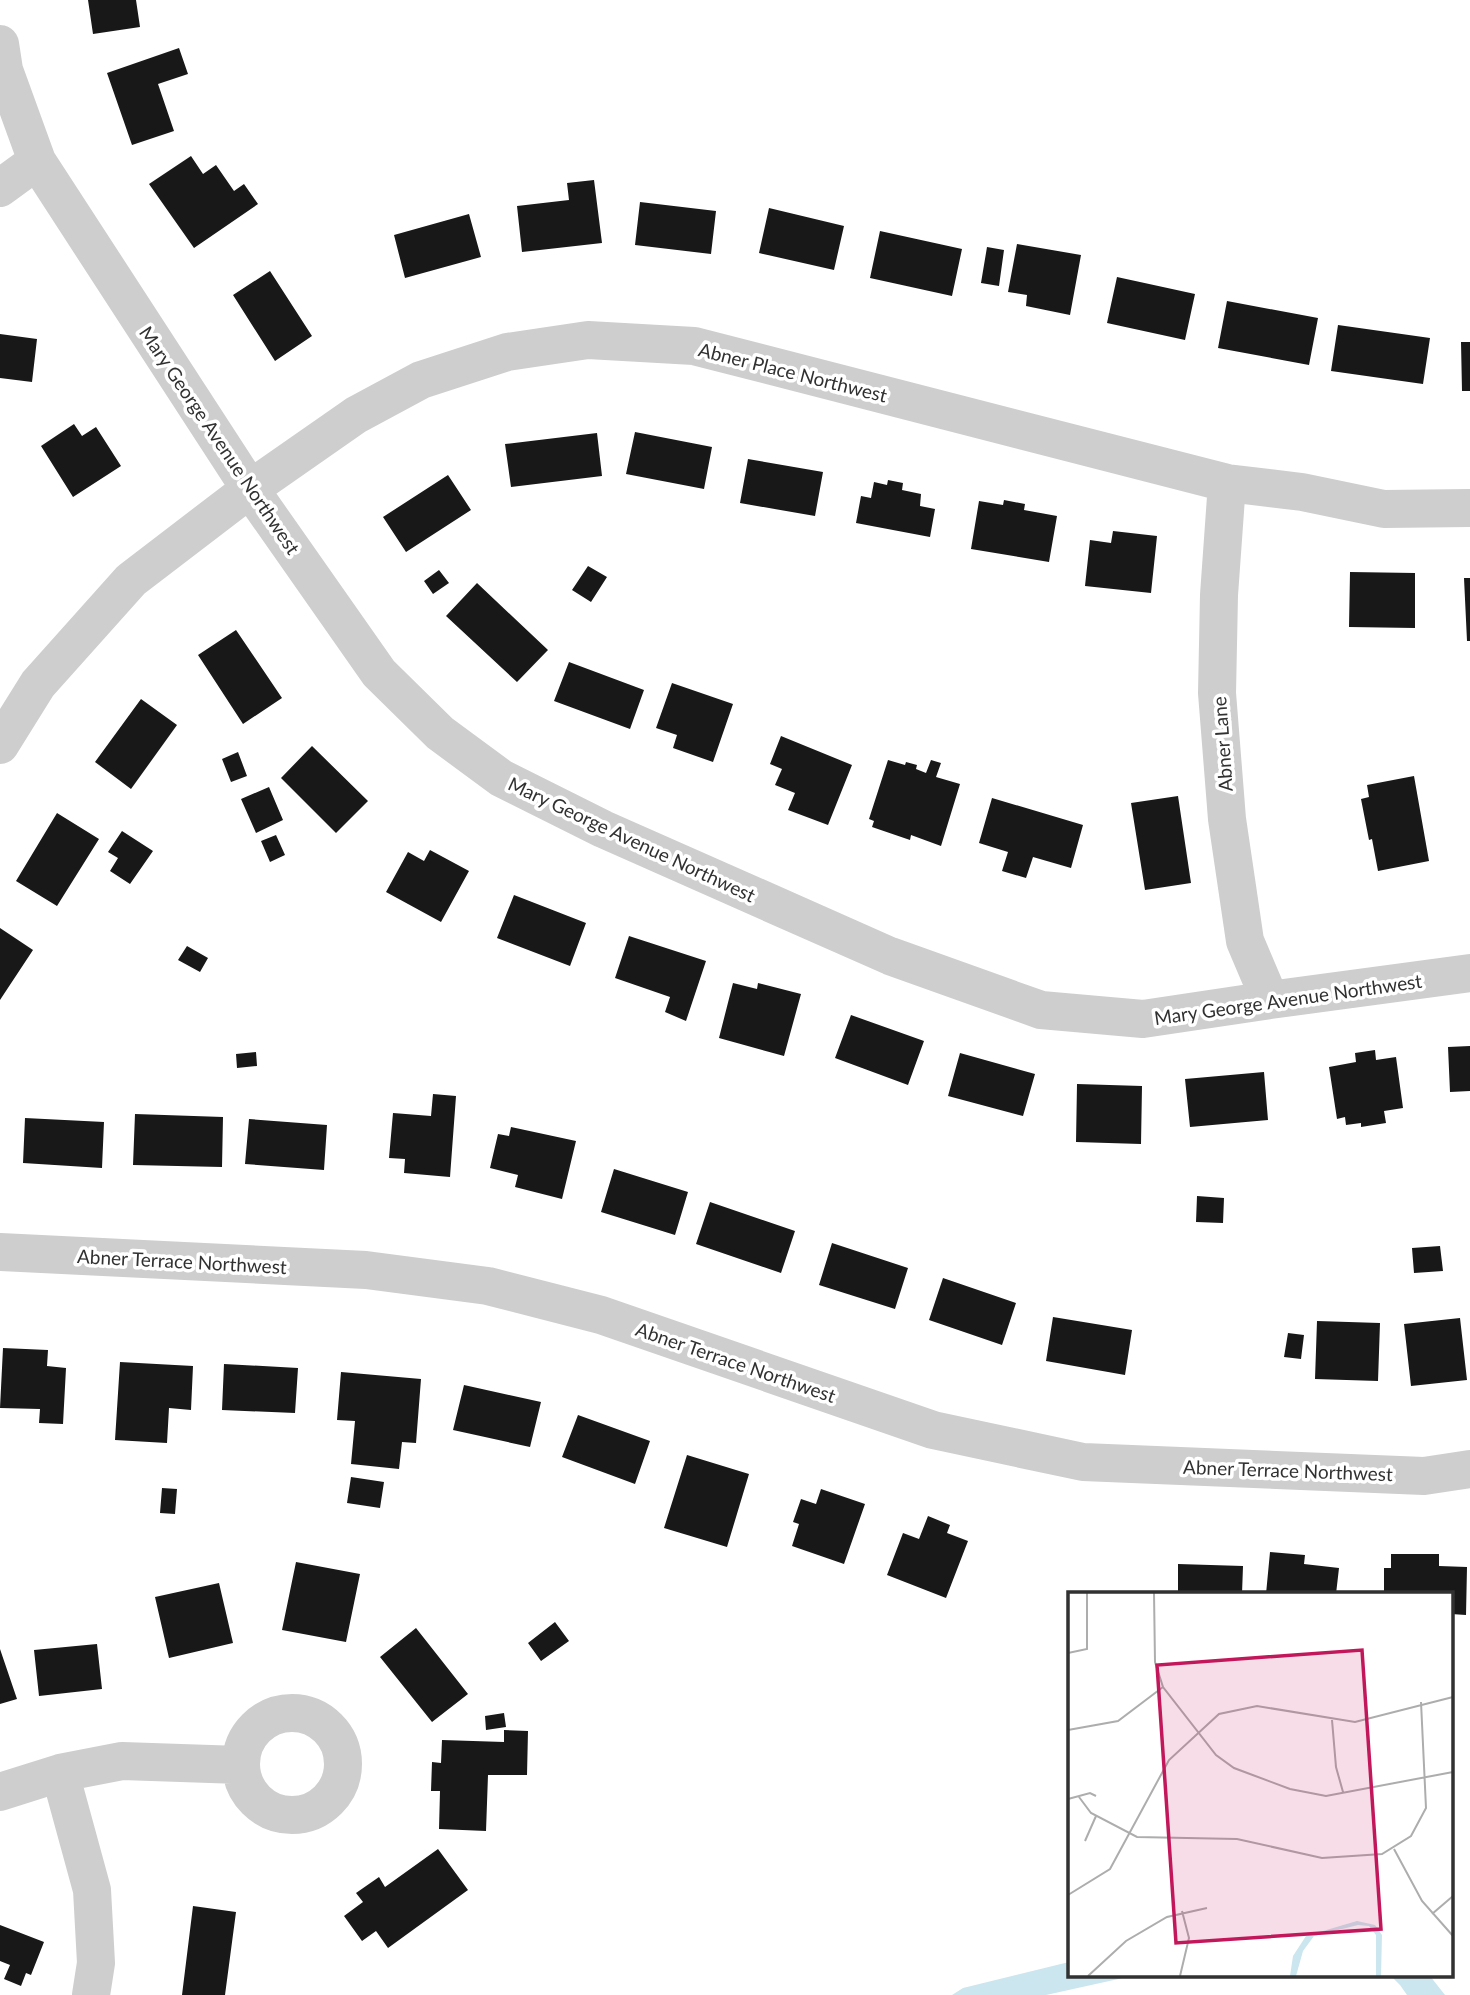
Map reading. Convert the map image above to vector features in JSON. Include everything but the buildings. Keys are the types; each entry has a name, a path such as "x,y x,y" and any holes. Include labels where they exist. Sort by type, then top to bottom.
{"street":[{"name":"Mary George Avenue Northwest","path":"0,44 4,70 37,162 250,489 379,673 440,733 501,778 603,829 890,956 1041,1010 1143,1020 1470,973"},
{"path":"0,188 37,162"},
{"name":"Abner Place Northwest","path":"0,746 38,684 131,580 250,489 356,415 421,380 507,352 588,340 694,346 1227,483 1302,492 1384,509 1470,508"},
{"name":"Abner Lane","path":"1227,483 1219,595 1217,693 1227,819 1245,941 1270,1000"},
{"name":"Abner Terrace Northwest","path":"0,1252 366,1270 488,1286 601,1315 933,1430 1083,1462 1424,1476 1470,1469"},
{"path":"0,1792 60,1773 122,1760 240,1765"},
{"path":"60,1773 92,1890 96,1963 91,1995"}],"water":[{"path":"1068,1962 1068,1978 1123,1978 1046,1995 952,1995 963,1988"},
{"path":"1393,1978 1432,1978 1445,1995 1407,1995"}]}
